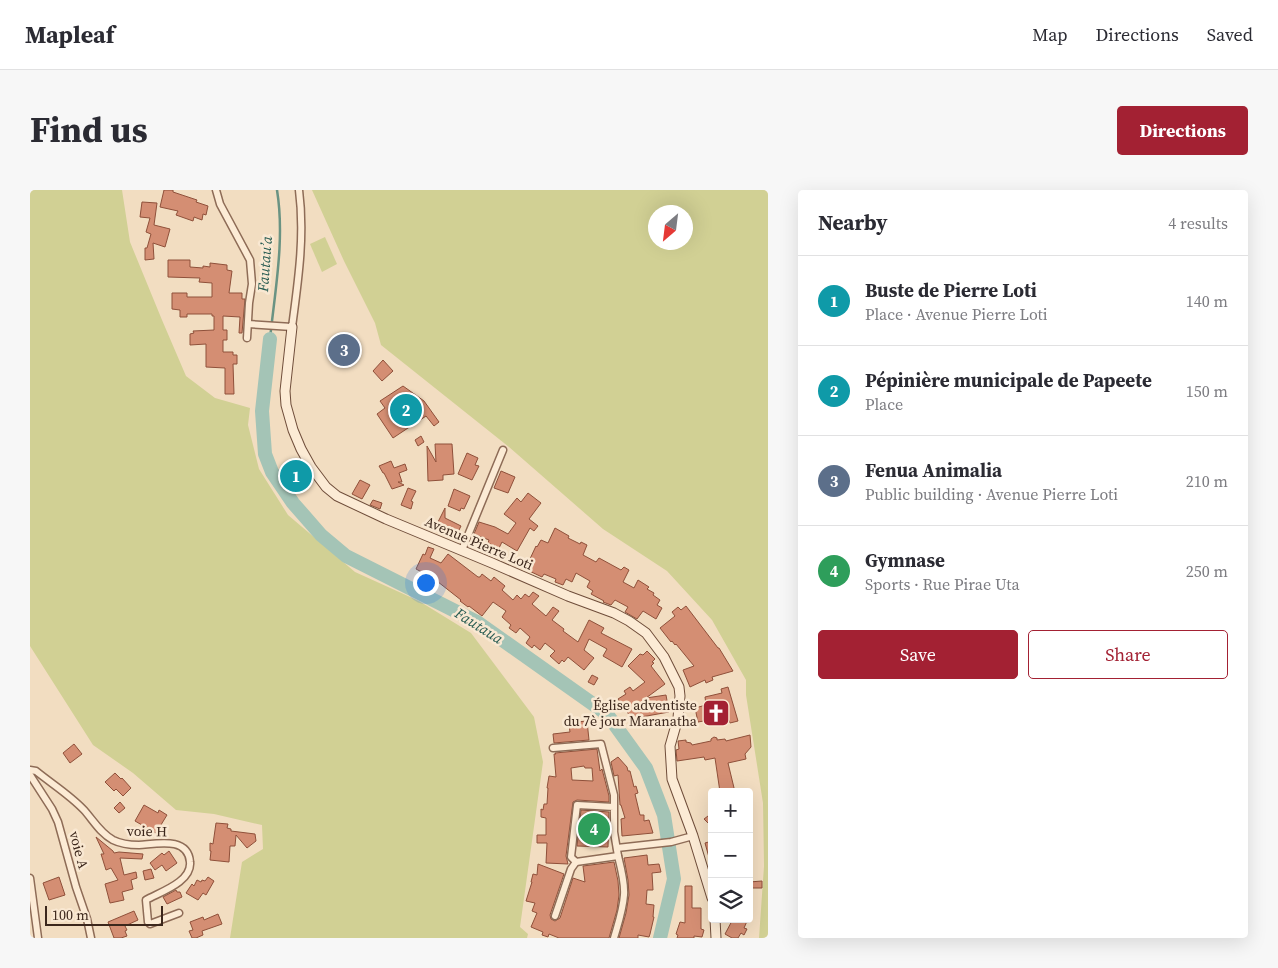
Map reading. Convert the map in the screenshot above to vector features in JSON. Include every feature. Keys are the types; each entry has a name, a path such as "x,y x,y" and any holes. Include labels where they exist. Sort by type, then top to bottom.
{"main road":[{"name":"Avenue Pierre Loti","path":"292,327 285,391 286,405 293,430 311,467 318,478 337,496 386,519 554,590 614,613 646,633 666,661 679,687 680,710 670,746 672,778 708,885"},
{"path":"715,923 716,938"}],"street":[{"path":"216,190 220,204 250,260 252,284 249,303 248,338"},
{"name":"Avenue Pierre Loti","path":"292,327 298,282 302,226 299,190"},
{"path":"248,324 292,327"},
{"path":"462,550 503,450"},
{"path":"553,748 601,744 614,795 614,832 624,893 614,938"},
{"name":"voie H","path":"30,770 36,771 83,809 111,839 128,845 177,844 186,851 190,867 185,876 174,885 146,900 148,922 150,924 179,913"},
{"name":"voie A","path":"30,775 58,822 91,938"},
{"path":"576,862 572,857 576,805 614,807"},
{"path":"617,848 671,842 693,836"},
{"path":"555,916 571,869 576,862 618,856"},
{"path":"30,878 38,938"}],"shaded area":[{"path":"30,190 122,190 130,242 186,376 215,398 250,408 248,425 259,469 288,515 355,572 419,601 471,633 534,717 543,762 520,927 528,934 527,938 230,938 242,862 263,849 262,825 214,814 176,810 133,773 93,745 30,646"},
{"path":"312,190 768,190 768,938 759,938 764,866 763,803 746,695 746,680 712,620 667,571 603,529 509,447 381,345 375,323"},
{"path":"325,237 337,264 322,272 310,244"}],"building":[{"path":"164,190 173,190 173,192 208,206 206,215 203,214 202,220 194,217 193,221 176,215 178,211 160,207"},
{"path":"142,202 157,203 154,225 170,229 165,247 153,243 154,259 145,260 145,248 147,248 151,234 146,232 150,218 140,217"},
{"path":"168,260 190,260 190,267 210,267 210,263 227,265 227,270 232,271 229,293 242,293 242,299 245,299 242,333 239,333 240,317 223,316 223,330 227,330 227,340 223,340 223,352 233,352 233,355 237,355 237,364 233,364 234,394 225,394 225,368 206,367 206,344 190,345 190,334 194,333 193,331 214,330 214,316 212,314 187,314 187,317 180,317 180,310 172,309 172,293 187,293 187,297 212,297 212,283 199,282 200,278 168,277"},
{"path":"347,344 349,354 341,355 339,346"},
{"path":"383,360 393,371 382,381 373,371"},
{"path":"403,386 424,401 439,422 434,426 426,416 393,438 377,414 385,408 380,401"},
{"path":"421,436 424,442 418,446 415,440"},
{"path":"435,444 452,444 454,474 443,475 443,480 428,481 427,446 436,462"},
{"path":"467,453 478,458 475,465 479,466 472,480 458,474"},
{"path":"391,461 394,468 405,464 407,470 399,473 402,482 398,482 404,485 392,489 379,466"},
{"path":"501,471 515,477 508,493 494,488"},
{"path":"360,480 370,485 362,499 352,494"},
{"path":"408,488 416,491 411,501 413,502 411,509 401,505"},
{"path":"454,489 470,496 464,509 461,508 460,511 448,506"},
{"path":"528,493 541,503 529,519 538,526 534,531 530,528 517,551 502,542 499,548 488,543 489,540 474,534 479,522 508,534 516,523 504,514 517,498 521,502"},
{"path":"373,500 382,503 380,509 370,505"},
{"path":"445,508 445,518 461,526 456,536 449,533 448,537 441,533 442,531 435,528"},
{"path":"555,528 569,536 568,538 587,545 583,555 596,562 599,558 621,570 624,567 629,570 623,582 634,588 638,580 649,587 647,589 660,600 657,605 662,608 656,619 643,611 637,619 625,612 628,607 615,600 611,605 603,602 591,594 593,591 587,587 590,581 576,573 572,582 566,579 563,585 555,582 556,579 544,574 542,577 523,568 527,559 529,561 541,540 548,543"},
{"path":"428,547 434,549 430,558 441,563 448,554 478,577 482,574 491,581 494,577 505,586 502,590 513,600 517,595 521,599 525,594 529,597 533,592 539,596 532,604 546,616 553,607 559,611 552,620 578,642 589,620 604,628 601,633 632,649 622,667 603,656 607,649 589,639 584,650 594,658 584,670 568,657 559,664 550,656 555,651 545,643 540,650 534,645 532,648 526,643 530,637 520,628 516,633 509,628 511,625 502,617 506,611 493,602 482,616 460,601 433,578 416,569"},
{"path":"686,606 719,648 733,671 712,677 713,680 706,683 705,680 690,687 683,670 694,666 660,628 675,616 672,612 678,607 681,610"},
{"path":"647,651 655,659 651,666 665,684 646,698 666,695 669,712 641,717 644,721 637,726 618,699 626,694 624,691 630,687 633,691 645,682 628,666 640,654 643,655"},
{"path":"592,675 598,678 594,685 588,682"},
{"name":"Église adventiste du 7è jour Maranatha","path":"728,687 738,721 730,723 729,720 722,721 721,718 698,722 695,708 706,705 705,697 722,693 721,689"},
{"path":"587,721 589,740 554,743 553,734 570,732 569,725"},
{"path":"750,735 751,747 745,754 746,759 728,763 734,788 719,788 715,758 705,760 704,757 677,761 676,750 679,749 678,741 686,740 686,742 692,745 711,741 714,737 717,740 725,739 726,741"},
{"path":"74,744 82,754 70,763 63,753"},
{"path":"597,749 600,771 602,769 609,796 609,802 577,800 573,802 566,856 568,864 546,863 547,843 537,843 537,835 546,835 546,818 541,817 541,809 543,810 544,804 547,804 549,776 556,777 555,753","holes":["584,766 585,768 592,768 593,781 572,780 571,768"]},
{"path":"618,757 627,767 628,771 630,771 634,787 636,786 638,793 635,794 640,815 644,815 644,821 649,820 653,833 622,836 621,819 625,818 620,805 618,775 614,776 611,762"},
{"path":"115,773 131,788 123,796 116,789 114,791 105,782"},
{"path":"120,802 125,808 119,813 114,808"},
{"path":"144,805 158,813 159,810 167,815 156,833 135,821"},
{"path":"581,810 609,812 608,847 577,846"},
{"path":"216,823 228,824 227,828 231,829 231,831 255,834 256,841 247,848 236,835 235,846 230,846 229,862 210,860 210,843 213,844"},
{"path":"96,837 114,853 143,854 142,859 120,858 124,875 136,872 137,878 131,880 133,889 122,892 124,900 110,903 105,884 118,880 111,868 106,870 101,854 104,854"},
{"path":"708,842 708,854 705,843"},
{"path":"169,851 177,863 166,871 162,865 155,870 150,863 162,853 164,855"},
{"path":"647,855 648,865 659,864 661,872 652,873 653,890 647,890 646,904 654,905 654,917 649,937 638,935 638,938 619,938 629,895 624,858"},
{"path":"614,862 619,895 609,938 559,938 549,934 548,937 542,935 543,932 531,927 537,913 532,911 535,903 526,901 533,874 537,875 538,864 564,874 550,915 551,919 555,921 560,918 573,878 585,882 583,866"},
{"path":"151,869 154,878 145,880 143,871"},
{"path":"59,877 65,895 49,900 43,883"},
{"path":"208,877 214,881 206,895 203,893 198,900 186,893 192,884 194,886 197,880 205,881"},
{"path":"762,881 762,888 753,888 753,882"},
{"path":"685,886 692,886 692,908 701,908 701,929 704,930 702,937 677,938 678,935 676,934 680,922 685,923"},
{"path":"176,890 180,892 182,897 167,904 163,897"},
{"path":"134,911 138,920 125,926 127,936 114,938 108,922"},
{"path":"218,914 222,924 202,931 203,935 192,938 189,931 193,930 190,922 203,917 204,920"},
{"path":"731,923 746,923 744,928 747,929 744,935 741,933 738,938 732,938 725,934"}],"waterway":[{"name":"Fautau’a","path":"270,339 280,246 277,190"},
{"name":"Fautaua","path":"270,339 262,411 265,454 272,472 293,503 321,535 346,556 477,622 607,714 646,768 664,815 674,879 660,938"}],"place":[{"name":"Fenua Animalia","path":"344,350"},
{"name":"Pépinière municipale de Papeete","path":"406,410"},
{"name":"Buste de Pierre Loti","path":"296,476"},
{"name":"Église adventiste du 7è jour Maranatha","path":"716,713"},
{"name":"Gymnase","path":"594,829"}]}
